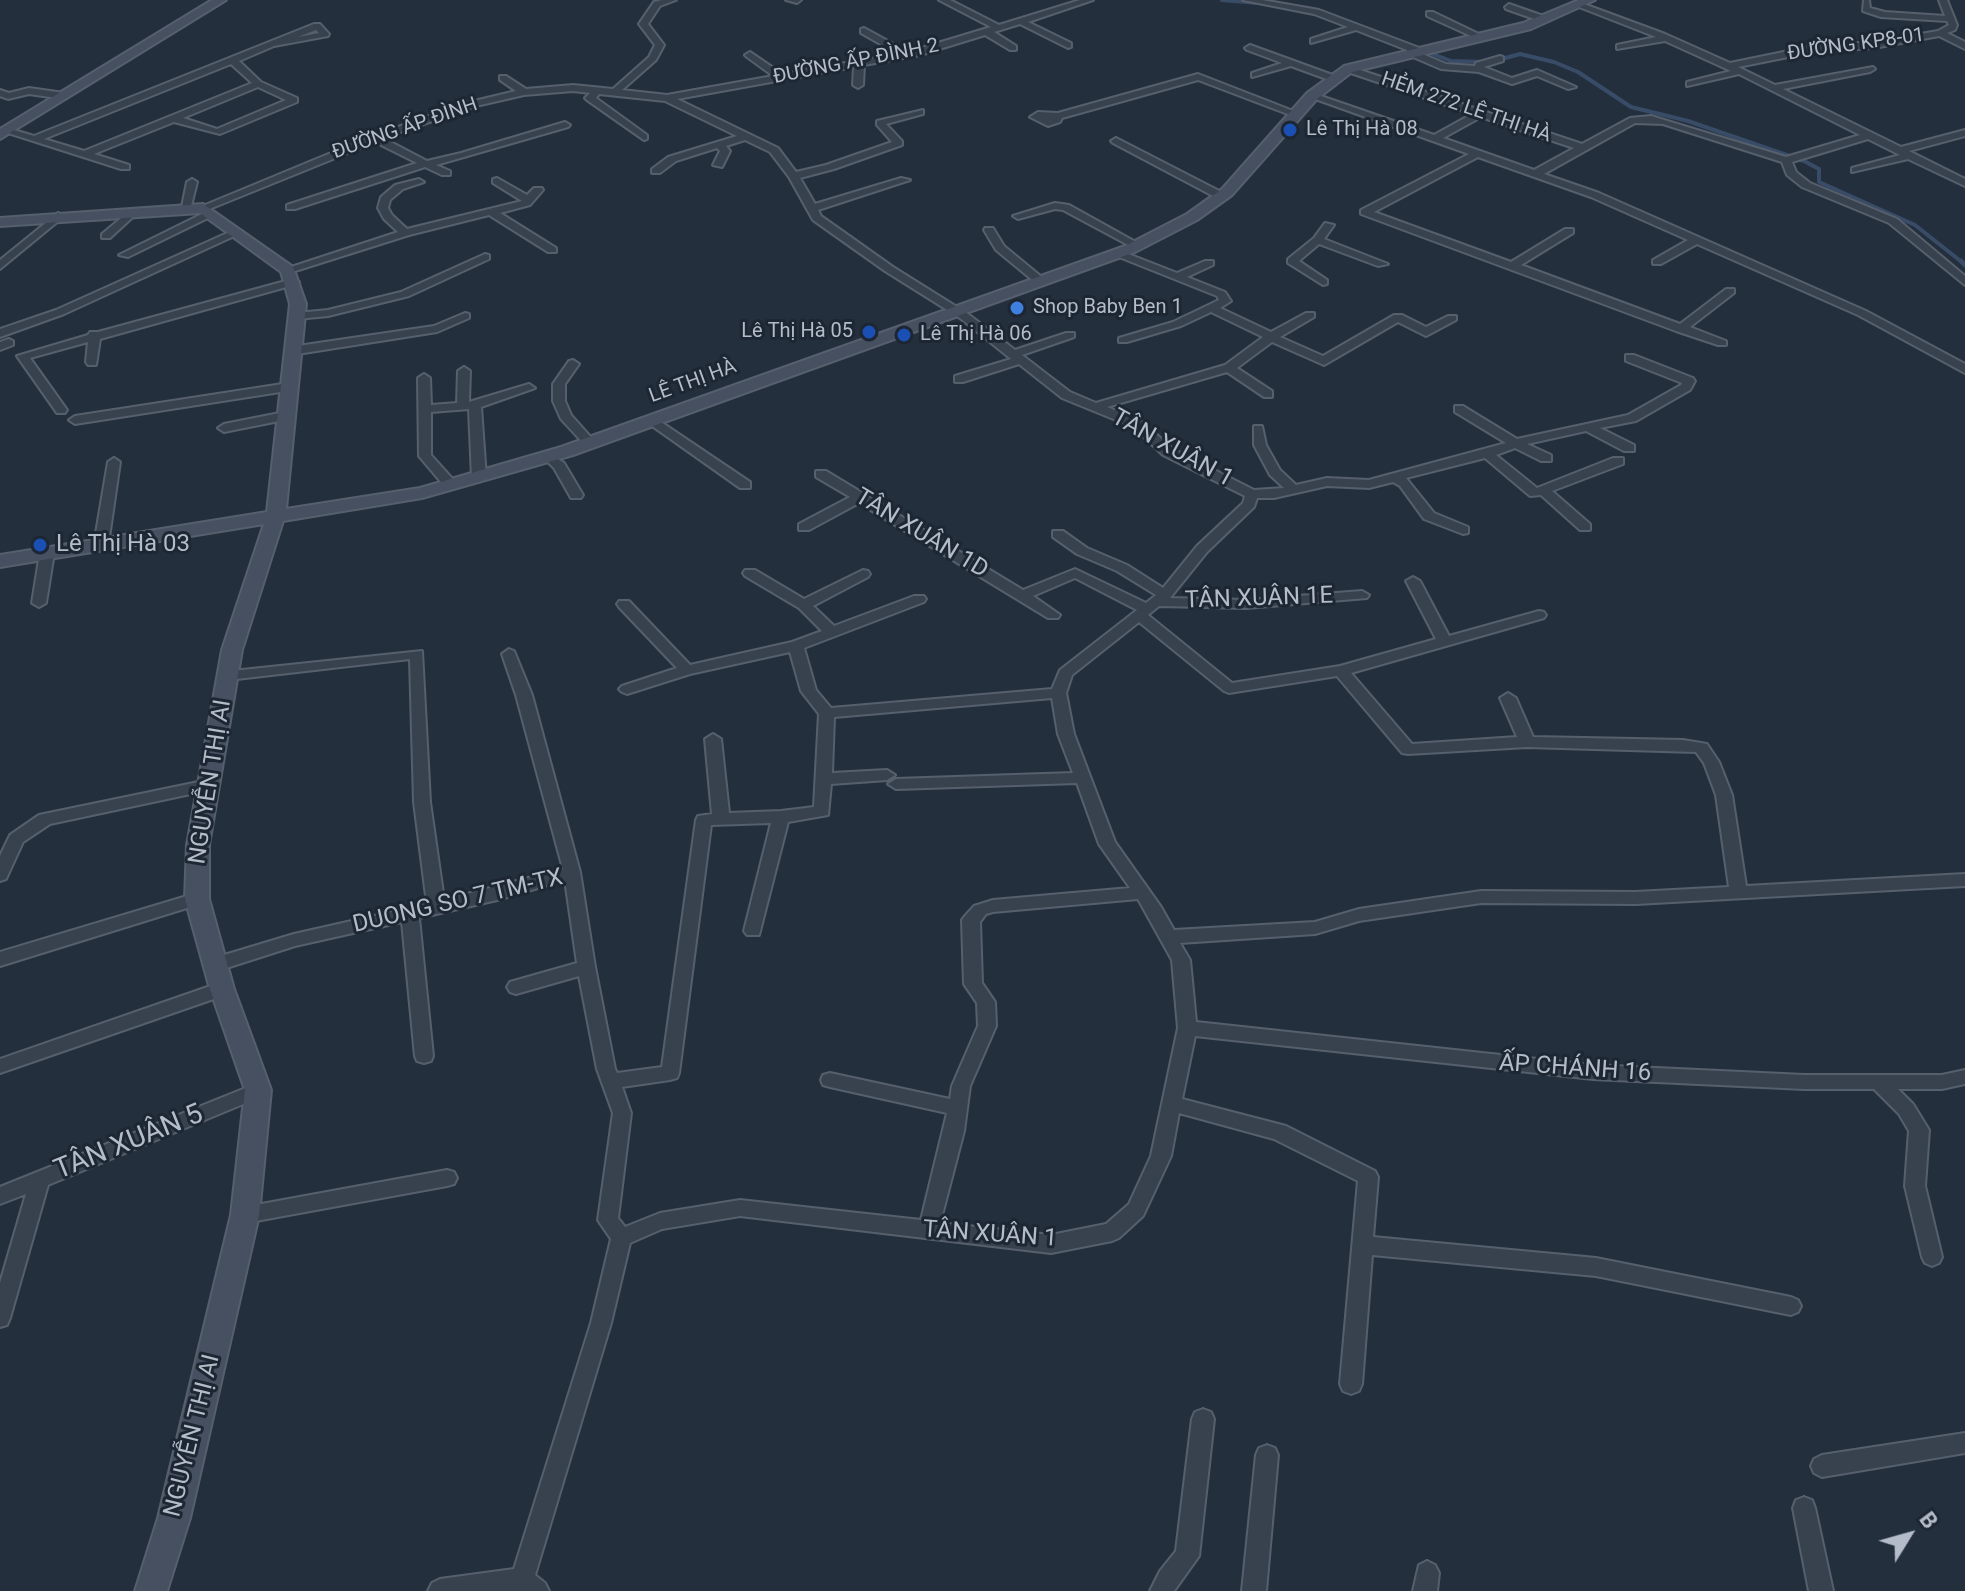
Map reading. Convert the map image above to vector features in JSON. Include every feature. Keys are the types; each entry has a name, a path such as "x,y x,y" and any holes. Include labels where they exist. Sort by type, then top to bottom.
{"street":[{"path":"3,133 220,0"},
{"path":"617,90 653,58 660,45 643,24 657,4 672,0"},
{"path":"790,0 797,0"},
{"path":"943,0 999,28"},
{"name":"ĐƯỜNG ẤP ĐÌNH 2","path":"667,98 907,55 1089,0"},
{"path":"1250,0 1305,10 1351,29 1421,50 1444,67 1480,69 1512,81 1537,73 1571,87"},
{"name":"ĐƯỜNG KP8-01","path":"1729,66 1813,49 1874,45 1940,33 1952,22 1943,0"},
{"path":"1580,2 1741,71 1965,183"},
{"name":"LÊ THỊ HÀ","path":"0,561 422,493 590,443 1136,245 1192,217 1221,196 1312,96 1342,74 1421,50 1483,38 1546,20 1580,2"},
{"path":"1866,2 1866,9 1884,15 1952,22 1965,27"},
{"path":"1509,7 1546,20"},
{"path":"1430,14 1483,38"},
{"path":"1020,21 1068,45"},
{"path":"1314,41 1351,29"},
{"path":"864,31 907,55"},
{"path":"987,32 1013,48"},
{"path":"1940,33 1965,46"},
{"path":"1620,47 1666,37"},
{"path":"38,138 275,44"},
{"name":"HẺM 272 LÊ THỊ HÀ","path":"1250,48 1291,63 1481,113 1583,148"},
{"path":"750,55 781,78"},
{"path":"1480,69 1479,65 1500,59"},
{"path":"173,118 217,132 294,100 258,84 234,61"},
{"path":"1255,75 1291,63"},
{"path":"858,85 859,64"},
{"path":"1776,88 1870,69"},
{"path":"1690,84 1741,71"},
{"path":"1058,116 1198,77 1296,114"},
{"path":"503,78 524,92"},
{"path":"86,154 258,84"},
{"name":"ĐƯỜNG ẤP ĐÌNH","path":"124,255 199,210 375,138 473,104 524,92 564,88 617,90 667,98"},
{"path":"598,89 590,98 644,137"},
{"path":"0,93 8,96 29,91 64,96"},
{"path":"1312,96 1595,195 1862,313 1965,369"},
{"path":"667,98 774,150 794,176 811,209 905,180"},
{"path":"794,176 898,143 880,123 889,118 920,112"},
{"path":"1436,138 1481,113"},
{"path":"1537,173 1633,120 1651,119 1792,159 1871,135"},
{"path":"291,207 426,164 565,125"},
{"path":"3,133 38,138 125,167"},
{"path":"1856,170 1965,133"},
{"path":"656,171 672,159 746,136"},
{"path":"375,138 446,173"},
{"path":"1116,141 1221,196"},
{"path":"718,165 725,151 719,144"},
{"path":"1479,153 1365,212 1722,343"},
{"path":"1792,159 1791,173 1806,185 1893,221 1965,282"},
{"path":"497,181 529,201"},
{"path":"192,182 199,210"},
{"path":"405,233 388,217 383,208 385,199 399,187 419,182"},
{"path":"23,356 291,276 405,233 529,201 538,190"},
{"path":"1018,216 1061,206 1136,245"},
{"name":"TÂN XUÂN 1","path":"621,1238 660,1221 740,1208 1051,1244 1112,1232 1136,1210 1161,1156 1187,1028 1181,960 1142,893 1107,844 1066,734 1058,693 1065,673 1153,606 1202,549 1249,504 1252,494 1168,452 1137,424 1066,395 955,310 847,241 817,218 811,209"},
{"path":"0,222 58,216 199,210 238,232 291,276"},
{"path":"106,236 132,212"},
{"path":"491,212 552,250"},
{"path":"0,266 58,216"},
{"path":"1323,282 1292,261 1318,240 1329,225"},
{"path":"989,230 1000,248 1040,281"},
{"path":"1511,267 1569,231"},
{"path":"61,410 23,356 2,339 238,232"},
{"path":"1318,240 1382,264"},
{"path":"1657,262 1694,241"},
{"path":"1118,253 1221,294 1225,301 1214,309 1177,324 1123,340"},
{"path":"297,316 328,313 405,294 485,257"},
{"path":"1177,277 1209,263"},
{"name":"NGUYỄN THỊ AI","path":"151,1591 174,1518 245,1215 258,1090 222,989 197,899 198,845 232,650 276,515 298,304 291,276"},
{"path":"1680,329 1730,291"},
{"path":"1214,309 1324,361 1398,317 1426,332 1452,318"},
{"path":"1095,407 1229,368 1271,337 1310,315"},
{"path":"291,351 437,329 465,316"},
{"path":"92,362 94,334"},
{"path":"959,379 1070,335"},
{"path":"1252,494 1274,494 1327,482 1369,484 1516,444 1632,418 1669,400 1689,381 1630,358"},
{"path":"573,364 559,384 559,401 565,416 590,443"},
{"path":"1229,368 1268,394"},
{"path":"464,371 479,478"},
{"path":"424,378 425,456 451,485"},
{"path":"75,420 289,387"},
{"path":"425,409 469,406 529,388"},
{"path":"1459,409 1516,444 1546,458"},
{"path":"224,428 285,416"},
{"path":"652,420 745,485"},
{"path":"1590,428 1629,448"},
{"path":"1258,429 1260,445 1275,472 1293,489"},
{"path":"1487,454 1535,493 1618,461"},
{"path":"549,457 559,466 576,495"},
{"path":"101,545 114,462"},
{"name":"TÂN XUÂN 1D","path":"821,474 1053,615"},
{"path":"1393,476 1405,483 1429,516 1463,530"},
{"path":"1543,490 1585,527"},
{"path":"804,527 860,497"},
{"path":"1058,534 1082,551 1122,568 1229,688 1341,671 1539,615"},
{"path":"39,603 47,553"},
{"path":"750,573 804,605 832,632"},
{"path":"1022,595 1075,573 1153,606"},
{"path":"804,605 863,574"},
{"path":"1413,581 1445,642"},
{"name":"TÂN XUÂN 1E","path":"1153,606 1246,604 1362,595"},
{"path":"627,689 687,670 796,646 919,599"},
{"path":"624,604 687,670"},
{"path":"610,1081 670,1073 704,820 781,817 822,811 827,713 809,691 796,646"},
{"path":"228,675 417,654 422,802 436,907"},
{"path":"509,654 524,695 572,872"},
{"path":"1341,671 1408,749 1527,742 1701,748 1711,762 1724,795 1738,892"},
{"path":"827,713 1058,693"},
{"path":"1508,698 1527,742"},
{"path":"713,739 721,819"},
{"path":"823,779 1081,778"},
{"path":"0,875 16,839 45,819 208,785"},
{"path":"753,931 781,817"},
{"name":"DUONG SO 7 TM-TX","path":"217,964 294,940 572,872 586,967 610,1081 622,1113 608,1220 621,1238"},
{"path":"1169,937 1315,928 1359,915 1481,897 1636,898 1965,880"},
{"path":"928,1231 954,1131 961,1086 987,1026 986,1002 973,984 971,920 980,910 993,906 1142,893"},
{"path":"0,959 197,899"},
{"path":"410,913 424,1056"},
{"path":"516,987 586,967"},
{"path":"0,1066 222,989"},
{"name":"ẤP CHÁNH 16","path":"1187,1028 1593,1072 1878,1082 1942,1082 1965,1077"},
{"path":"830,1080 957,1108"},
{"path":"1878,1082 1906,1109 1919,1130 1915,1186 1932,1257"},
{"name":"TÂN XUÂN 5","path":"0,1196 258,1090"},
{"path":"1172,1104 1279,1132 1368,1177 1351,1384"},
{"path":"245,1215 447,1178"},
{"path":"0,1318 40,1180"},
{"path":"440,1591 530,1585 621,1238"},
{"path":"1362,1245 1596,1267 1791,1306"},
{"path":"1162,1591 1187,1556 1203,1419"},
{"path":"1822,1466 1965,1443"},
{"path":"1254,1591 1267,1455"},
{"path":"1804,1508 1821,1591"}],"waterway":[{"path":"1222,0 1270,4"},
{"path":"1425,51 1451,61 1484,62"},
{"path":"1498,60 1520,54 1554,62 1578,72 1631,107 1688,121 1804,161 1819,169 1819,182 1915,225 1963,263"}],"place":[{"name":"Lê Thị Hà 08","path":"1290,130"},
{"name":"Shop Baby Ben 1","path":"1017,308"},
{"name":"Lê Thị Hà 05","path":"869,332"},
{"name":"Lê Thị Hà 06","path":"904,335"},
{"name":"Lê Thị Hà 03","path":"40,545"}]}
